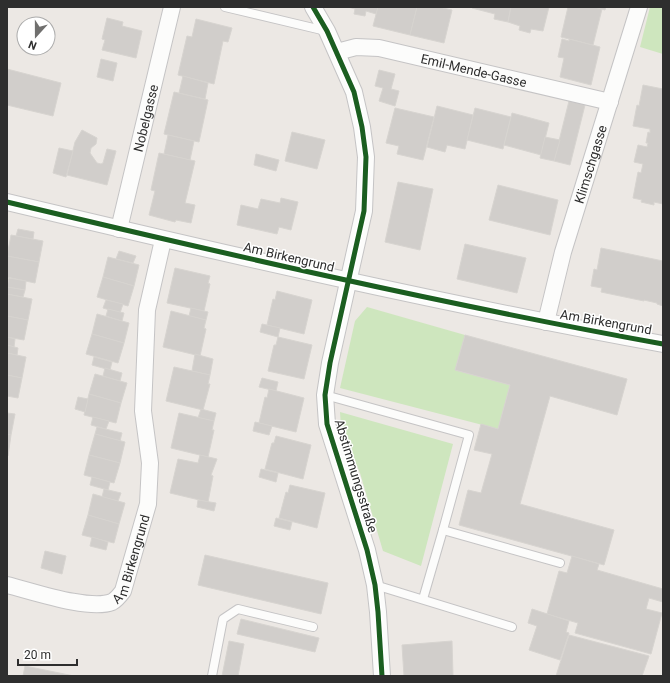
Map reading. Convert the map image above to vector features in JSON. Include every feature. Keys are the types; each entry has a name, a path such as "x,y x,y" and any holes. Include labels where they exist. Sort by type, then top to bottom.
{"street":[{"name":"Nobelgasse","path":"119,229 172,7"},
{"name":"Abstimmungsstraße","path":"314,7 337,52 354,92 362,126 366,157 364,211 330,363 325,395 327,424 367,550 375,585 382,676"},
{"name":"Klimschgasse","path":"546,322 563,252 639,7"},
{"name":"Emil-Mende-Gasse","path":"337,52 356,47 379,48 610,102"},
{"name":"Am Birkengrund","path":"7,202 163,240 349,281 546,322 663,344"},
{"name":"Am Birkengrund","path":"7,585 80,604 102,604 113,601 123,591 148,504 150,463 143,411 148,310 163,240"}],"lane":[{"path":"225,7 327,31"},
{"path":"325,395 469,435 423,599"},
{"path":"443,530 560,563"},
{"path":"375,585 512,627"},
{"path":"212,676 223,619 238,610 313,627"}],"green space":[{"path":"650,7 663,7 663,54 640,47"},
{"path":"367,307 465,335 455,370 510,385 498,429 340,388 355,321"},
{"path":"340,412 453,444 421,566 383,551 360,473 341,427"}],"building":[{"path":"348,7 378,7 376,14 366,11 365,16 354,14 355,9"},
{"path":"378,7 417,7 410,35 373,26"},
{"path":"417,7 438,7 452,10 444,43 410,35"},
{"path":"472,7 511,7 508,22 494,19 495,14"},
{"path":"511,7 549,7 543,31 531,29 530,33 519,30 520,26 508,22"},
{"path":"568,7 594,7 602,9 593,45 561,37"},
{"path":"594,7 606,7 605,10"},
{"path":"107,18 123,22 122,26 142,31 136,58 102,50 105,40 102,39"},
{"path":"196,19 232,28 228,42 223,41 214,84 178,75 187,36 192,37"},
{"path":"562,39 569,41 569,39 600,47 591,85 560,77 564,58 558,57"},
{"path":"101,59 117,63 113,81 97,77"},
{"path":"7,69 61,83 53,116 7,105"},
{"path":"379,70 395,74 391,89 399,91 395,106 379,101 383,88 375,86"},
{"path":"183,76 208,83 205,99 179,93"},
{"path":"643,85 663,89 663,204 654,202 654,205 641,202 642,200 633,198 638,172 641,173 643,164 634,162 638,145 647,147 648,143 646,143 648,132 650,133 650,129 633,126"},
{"path":"174,92 208,100 199,142 164,134"},
{"path":"569,101 585,105 570,165 554,161"},
{"path":"437,106 473,115 465,149 447,145 445,152 427,147"},
{"path":"395,108 434,117 423,160 397,154 399,146 386,143"},
{"path":"475,108 511,117 503,149 467,140"},
{"path":"512,113 549,123 541,155 504,145"},
{"path":"82,130 97,138 96,144 91,148 90,153 97,163 103,163 107,149 116,151 107,185 67,175 75,142"},
{"path":"292,132 325,140 317,169 285,161"},
{"path":"168,135 194,141 190,160 164,154"},
{"path":"545,137 560,140 554,161 540,158"},
{"path":"59,148 73,151 66,177 53,173"},
{"path":"159,153 195,161 185,203 195,205 191,223 176,220 175,222 149,215 155,191 151,190"},
{"path":"256,154 279,160 276,171 254,165"},
{"path":"398,182 433,189 420,250 385,242"},
{"path":"498,185 558,200 550,235 489,220"},
{"path":"281,198 298,202 291,230 279,227 277,234 237,225 241,205 258,209 261,199 280,203"},
{"path":"18,229 34,232 33,239 16,236"},
{"path":"11,235 43,241 39,262 7,256"},
{"path":"465,244 526,258 517,293 457,279"},
{"path":"601,248 663,261 663,306 644,300 601,292 602,288 591,286 594,269 597,270"},
{"path":"119,251 136,256 133,263 116,259"},
{"path":"7,256 39,262 35,283 7,277"},
{"path":"108,257 139,265 134,286 103,277"},
{"path":"175,268 210,276 208,283 210,284 204,311 167,303"},
{"path":"103,277 134,286 128,306 97,297"},
{"path":"9,278 26,281 25,290 7,287"},
{"path":"7,287 25,290 23,297 7,294"},
{"path":"277,291 312,300 304,334 267,325 273,299 275,300"},
{"path":"7,294 32,299 28,320 7,316"},
{"path":"106,300 123,304 120,313 103,308"},
{"path":"191,308 208,312 206,320 189,316"},
{"path":"108,309 124,313 122,321 106,316"},
{"path":"171,311 206,320 204,328 206,329 200,356 163,347"},
{"path":"97,314 129,323 124,343 92,334"},
{"path":"7,316 28,320 24,340 7,337"},
{"path":"262,324 280,328 278,337 260,332"},
{"path":"92,334 124,343 118,363 86,354"},
{"path":"465,335 627,379 617,415 550,396 520,504 614,530 604,565 459,525 468,490 481,493 492,454 474,450 481,424 498,429 510,385 455,370"},
{"path":"7,337 15,339 14,347 7,345"},
{"path":"278,337 312,345 304,379 268,371 274,345 276,345"},
{"path":"7,345 18,348 17,355 7,353"},
{"path":"7,353 26,357 22,378 7,375"},
{"path":"195,354 213,359 210,375 192,371"},
{"path":"94,357 112,362 110,370 92,365"},
{"path":"174,367 210,375 208,384 210,384 203,410 166,401"},
{"path":"105,368 122,373 120,381 103,376"},
{"path":"95,374 127,383 121,403 89,394"},
{"path":"7,375 22,378 18,398 7,396"},
{"path":"262,378 278,382 276,391 259,387"},
{"path":"269,389 304,398 296,432 259,423 265,397 267,398"},
{"path":"89,394 121,403 116,423 84,415"},
{"path":"78,397 88,399 85,412 75,409"},
{"path":"201,409 216,413 214,421 198,418"},
{"path":"7,413 15,414 11,435 7,434"},
{"path":"179,413 214,421 212,430 214,430 208,457 171,448"},
{"path":"93,417 109,421 106,429 91,425"},
{"path":"255,422 272,426 269,435 253,431"},
{"path":"97,427 122,433 120,441 95,434"},
{"path":"7,434 11,435 8,456 7,456"},
{"path":"95,434 125,442 120,463 89,455"},
{"path":"276,436 311,445 303,479 265,469 272,443 274,443"},
{"path":"89,455 120,463 114,483 84,475"},
{"path":"200,455 217,459 211,475 213,476 208,502 170,493 178,459 198,463"},
{"path":"261,469 278,473 276,482 259,477"},
{"path":"92,477 110,482 108,490 90,485"},
{"path":"290,485 325,493 317,528 279,518 286,492 288,493"},
{"path":"104,489 121,493 118,501 102,497"},
{"path":"93,494 125,503 119,524 88,515"},
{"path":"198,500 216,503 214,511 197,507"},
{"path":"88,515 119,524 114,543 82,535"},
{"path":"276,518 292,522 290,530 274,526"},
{"path":"92,537 108,542 106,550 90,546"},
{"path":"45,551 66,556 62,574 41,568"},
{"path":"205,555 328,583 321,614 198,585"},
{"path":"572,556 599,564 597,570 663,589 663,602 649,598 646,609 662,613 651,654 575,633 578,623 547,614 559,571 567,573"},
{"path":"532,609 569,621 566,632 569,633 560,660 529,650 537,626 528,623"},
{"path":"241,619 319,638 315,652 237,634"},
{"path":"569,635 649,656 642,676 556,676"},
{"path":"229,641 244,644 238,676 222,676"},
{"path":"452,641 453,676 404,676 402,645"},
{"path":"25,666 74,676 23,676"}],"cycle path":[{"path":"313,7 327,31 354,92 362,127 366,157 364,211 330,363 325,395 327,424 367,550 375,585 382,676"},
{"path":"7,202 334,278 581,329 663,344"}]}
